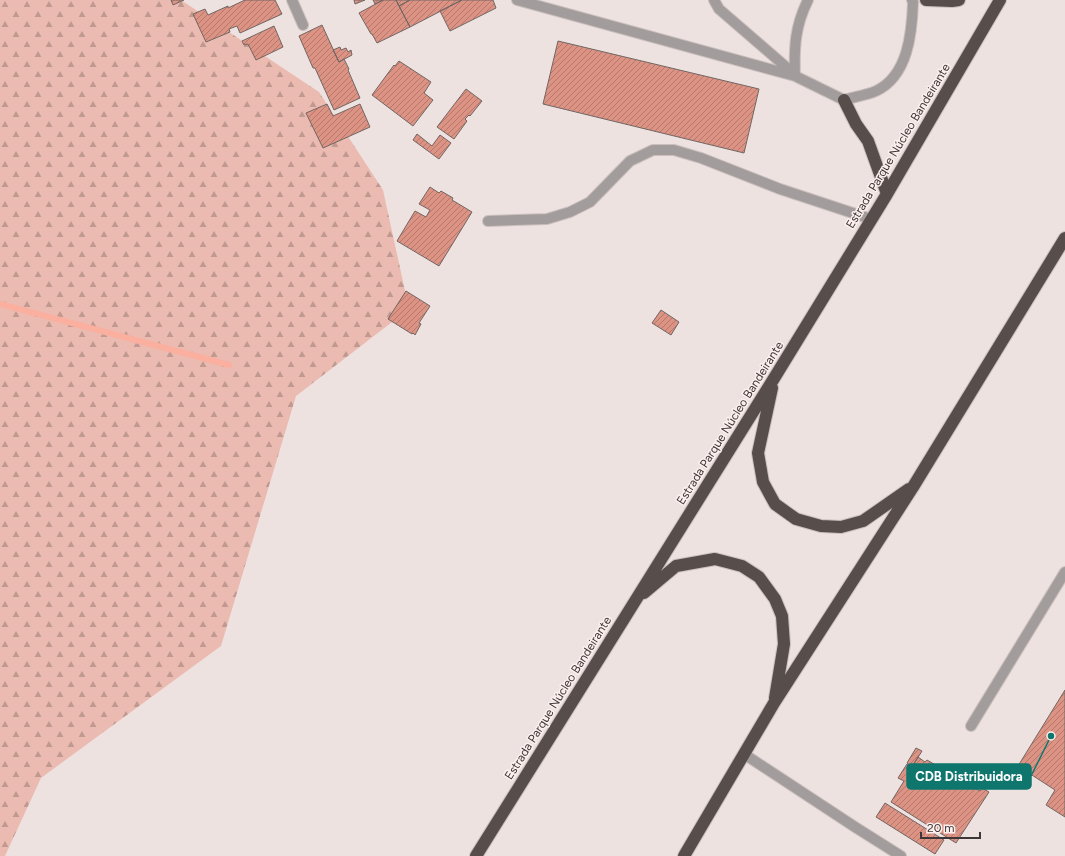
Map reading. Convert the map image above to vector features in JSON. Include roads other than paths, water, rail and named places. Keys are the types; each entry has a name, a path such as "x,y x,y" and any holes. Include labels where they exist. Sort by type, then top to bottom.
{"highway":[{"path":"926,0 952,2 959,0"},
{"name":"Estrada Parque Núcleo Bandeirante","path":"476,856 773,380 887,194 1000,0"},
{"path":"844,100 856,124 868,141 887,194"},
{"path":"684,856 774,703 913,487 1065,238"},
{"path":"773,380 758,453 763,482 775,504 796,519 821,526 841,527 863,521 913,487"},
{"path":"636,600 676,566 714,559 742,566 759,577 775,598 782,616 784,644 774,703"}],"street":[{"path":"292,0 303,25"},
{"path":"517,0 795,76 844,100 876,91 890,82 898,72 908,46 912,28 912,0"},
{"path":"714,0 719,9 795,76"},
{"path":"795,76 794,49 796,32 808,0"},
{"path":"488,221 547,219 570,212 590,202 630,161 653,150 674,150 701,158 780,189 871,219"},
{"path":"971,726 1065,572"},
{"path":"744,754 901,856"}],"waterway":[{"path":"0,304 229,365"}],"place":[{"name":"CDB Distribuidora","path":"1051,736"}]}
